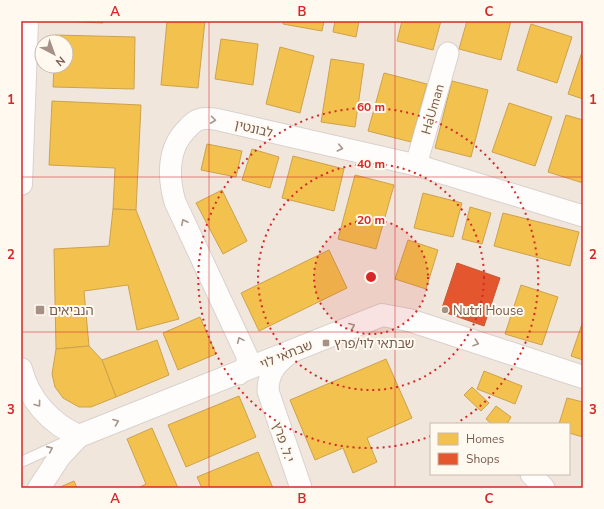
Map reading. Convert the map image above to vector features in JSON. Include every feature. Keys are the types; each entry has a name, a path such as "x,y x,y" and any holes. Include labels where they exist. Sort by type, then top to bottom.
{"street":[{"path":"21,184 27,21"},
{"name":"HaUman","path":"416,165 448,53"},
{"name":"לבונטין","path":"231,377 247,366 247,356 175,202 170,186 170,167 174,150 181,134 190,125 202,118 215,119 416,165 583,216"},
{"name":"שבתאי לוי","path":"79,436 231,377 382,315 409,320 583,377"},
{"name":"י.ל. פרץ","path":"292,352 277,363 272,369 268,385 269,395 301,488"},
{"path":"21,370 31,394 48,416 62,428 79,436 60,456 39,488"},
{"path":"231,377 250,382 261,387 269,395"},
{"path":"532,475 544,488"}],"lane":[{"path":"21,462 79,436"}],"shaded area":[{"path":"21,21 583,21 583,488 21,488"}],"building: Homes":[{"path":"59,21 103,21 103,23"},
{"path":"167,21 205,21 198,88 161,85"},
{"path":"283,21 324,21 322,31 283,24"},
{"path":"335,21 359,21 356,37 333,32"},
{"path":"402,21 441,21 433,50 397,41"},
{"path":"467,21 511,21 501,60 459,49"},
{"path":"531,24 572,37 557,83 517,70"},
{"path":"74,35 135,37 134,89 53,87 54,74 74,74"},
{"path":"221,39 258,44 253,85 215,79"},
{"path":"280,47 314,56 300,113 266,104"},
{"path":"583,49 583,99 568,94"},
{"path":"331,59 364,64 355,127 321,122"},
{"path":"384,73 427,84 411,142 368,131"},
{"path":"452,81 488,90 471,157 435,148"},
{"path":"52,101 141,105 136,210 113,209 115,168 49,165"},
{"path":"509,103 552,117 535,166 492,152"},
{"path":"566,115 583,120 583,183 548,172"},
{"path":"207,144 242,151 236,177 201,170"},
{"path":"252,149 279,157 270,188 242,180"},
{"path":"293,156 344,169 334,211 282,198"},
{"path":"355,175 394,185 376,249 338,239"},
{"path":"222,190 247,241 223,254 196,203"},
{"path":"423,193 462,203 453,237 414,228"},
{"path":"470,207 491,213 482,244 462,239"},
{"path":"113,209 136,210 179,319 137,330 128,285 84,291 89,346 56,349 54,249 109,246"},
{"path":"503,213 579,232 570,266 494,246"},
{"path":"408,240 438,250 426,289 395,279"},
{"path":"329,250 347,288 259,331 241,293"},
{"path":"521,285 558,297 542,345 505,334"},
{"path":"200,317 216,354 178,370 163,333"},
{"path":"583,321 583,360 571,356"},
{"path":"157,340 169,375 116,397 102,360"},
{"path":"89,346 102,360 116,397 91,407 79,407 63,398 55,387 52,374 56,349"},
{"path":"386,359 412,418 367,438 377,462 353,473 343,448 315,460 290,400"},
{"path":"484,371 522,386 515,404 477,389"},
{"path":"472,387 489,403 481,411 464,395"},
{"path":"239,396 256,437 186,467 168,425"},
{"path":"567,398 583,402 583,437 570,433 570,423 559,423"},
{"path":"496,406 511,417 508,423 491,423 486,419"},
{"path":"152,428 178,488 138,488 146,484 127,439"},
{"path":"258,452 273,488 202,488 197,477"},
{"path":"74,481 77,488 58,488"}],"building: Shops":[{"path":"457,263 500,278 484,326 441,311"}],"place":[{"name":"הנביאים","path":"40,310"},
{"name":"Nutri House","path":"445,310"},
{"name":"שבתאי לוי/פרץ","path":"326,343"}]}
